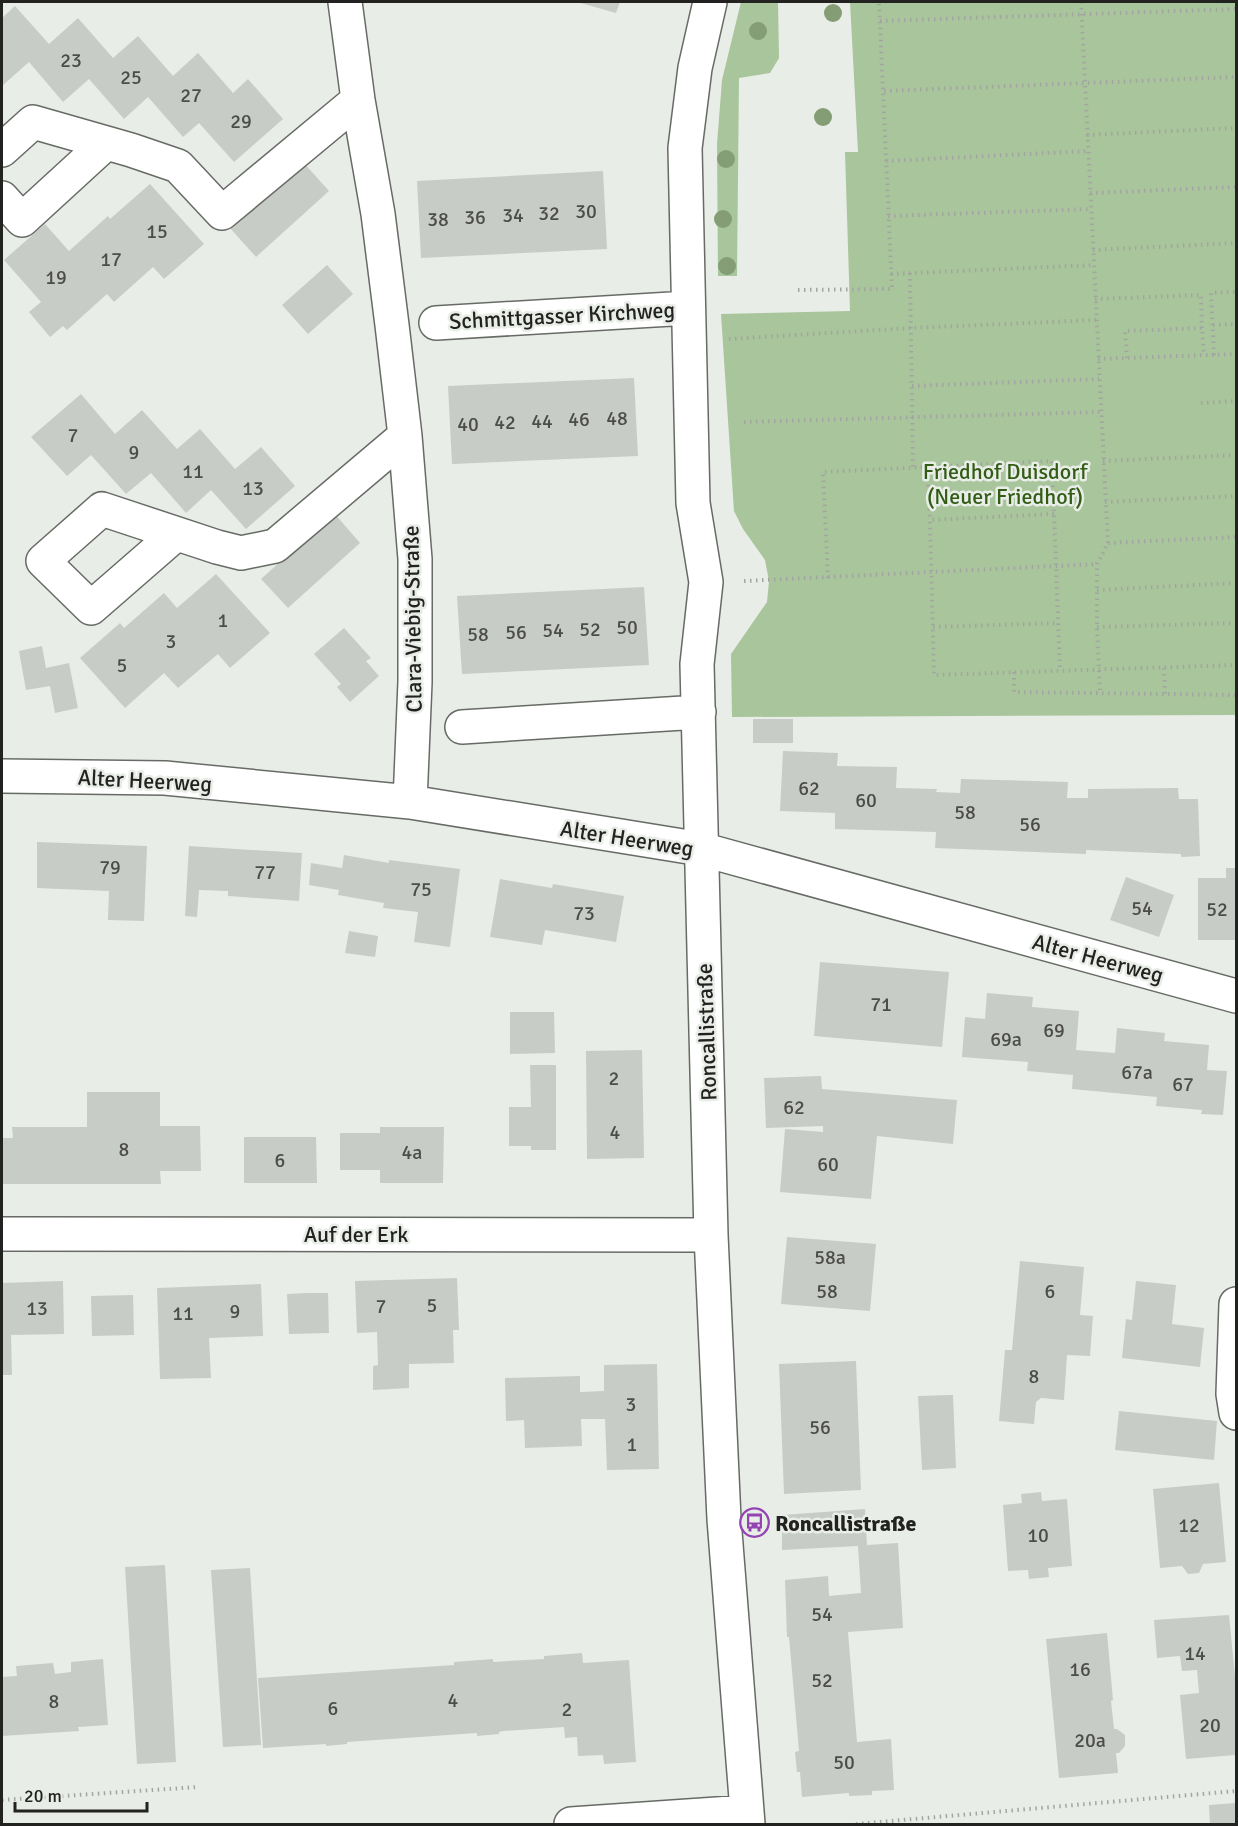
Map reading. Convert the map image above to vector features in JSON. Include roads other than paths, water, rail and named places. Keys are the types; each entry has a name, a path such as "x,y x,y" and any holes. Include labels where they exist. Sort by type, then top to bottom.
{"street":[{"name":"Clara-Viebig-Straße","path":"327,2 346,14 378,214 405,436 415,559 415,682 410,802"},
{"name":"Schmittgasser Kirchweg","path":"701,849 697,664 706,582 693,503 685,148 695,68 710,2"},
{"path":"2,150 33,122 178,166 222,213 358,100"},
{"path":"2,198 22,220 106,143"},
{"name":"Schmittgasser Kirchweg","path":"436,322 689,324"},
{"path":"176,534 241,553 274,546 405,436"},
{"path":"462,727 699,712"},
{"name":"Alter Heerweg","path":"2,776 165,778 410,802 701,849 1236,996"},
{"name":"Roncallistraße","path":"701,849 711,1235 724,1519 747,1818"},
{"name":"Auf der Erk","path":"2,1233 711,1235"},
{"path":"1236,1304 1233,1394 1236,1413"},
{"path":"571,1824 747,1818"}],"place":[{"name":"Roncallistraße","path":"754,1523"}],"park label":[{"name":"Friedhof Duisdorf (Neuer Friedhof)","path":"1005,484"}]}
